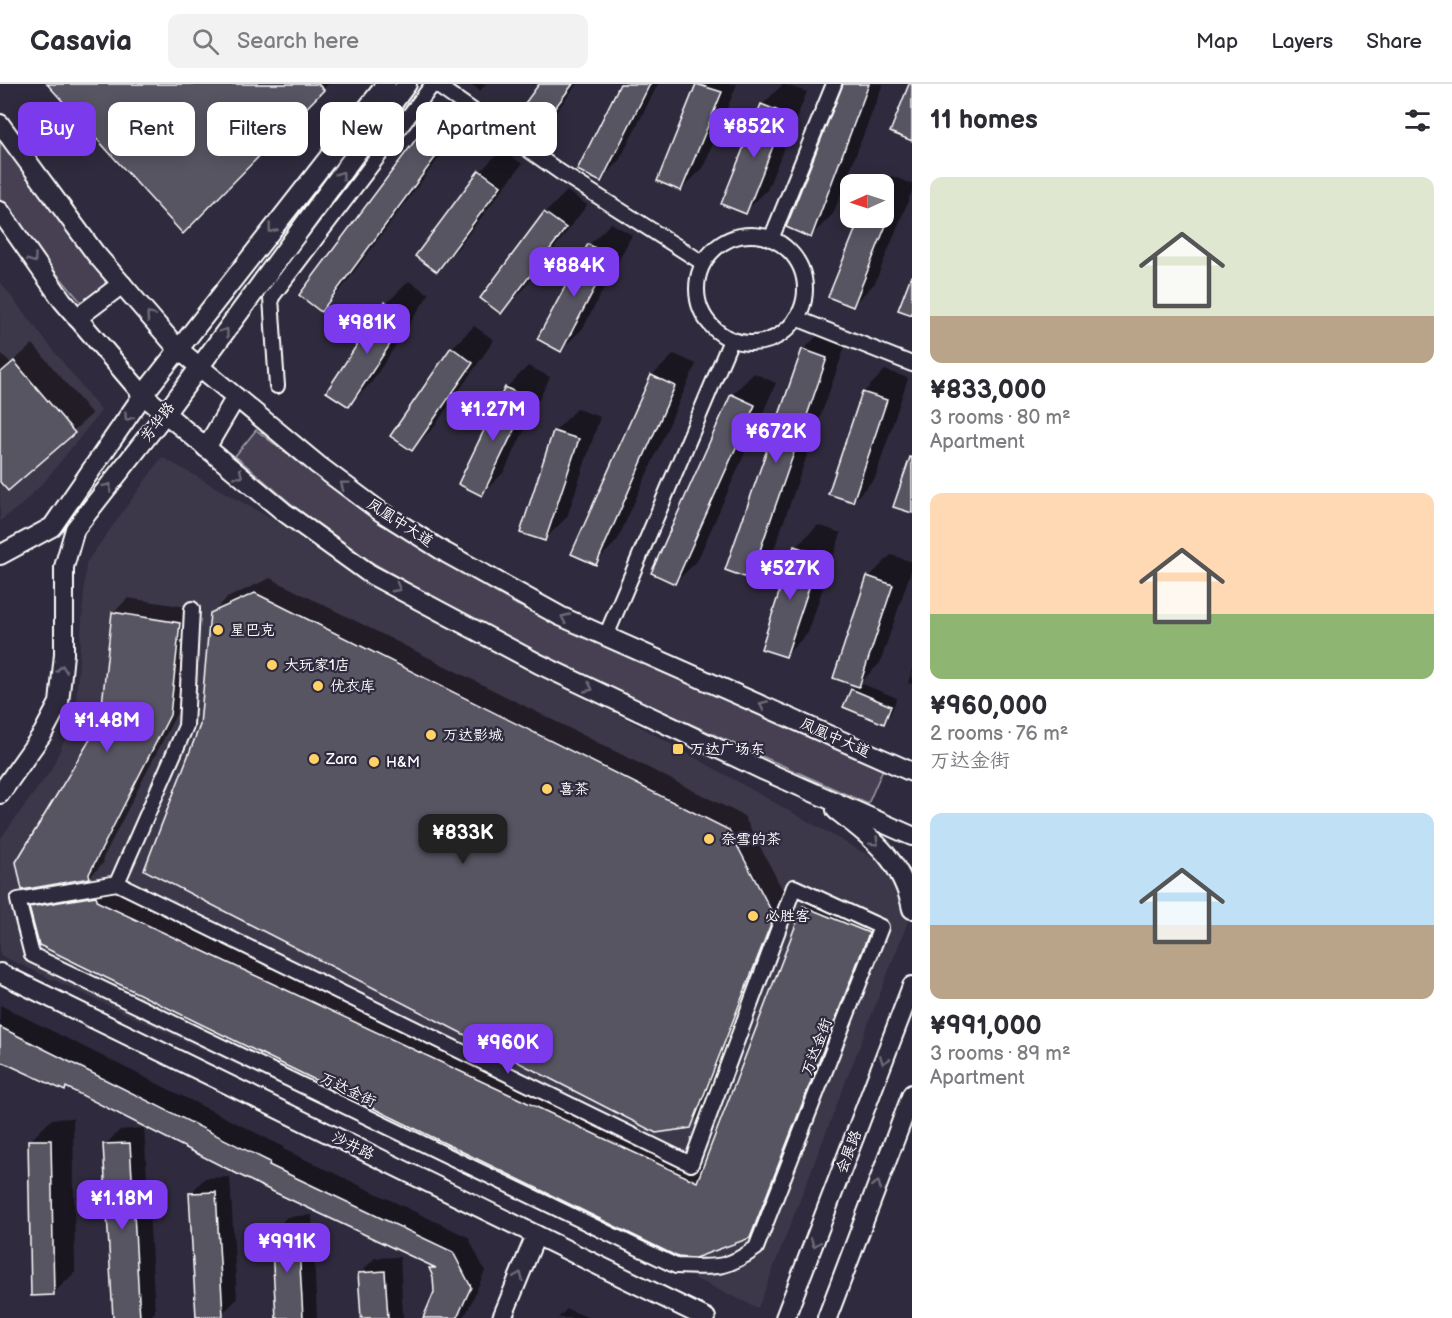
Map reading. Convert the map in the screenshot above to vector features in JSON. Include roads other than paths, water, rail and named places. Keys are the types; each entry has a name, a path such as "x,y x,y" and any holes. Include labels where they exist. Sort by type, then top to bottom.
{"main road":[{"name":"芳华路","path":"0,555 52,527 142,395 386,84"},
{"name":"芳华路","path":"0,794 44,733 59,703 64,654 64,567 75,529 165,414 407,84"},
{"name":"凤凰中大道","path":"0,124 95,253 178,349 318,465 381,512 446,553 560,616 912,772"},
{"path":"0,211 77,318 142,395 284,512 370,574 539,664 912,836"},
{"path":"77,318 122,284"},
{"path":"206,448 236,397"},
{"path":"801,722 898,758 912,758"},
{"path":"813,792 867,834 886,853 907,884 912,909"},
{"name":"会展路","path":"785,1318 910,992 912,972"},
{"name":"沙井路","path":"0,973 706,1318"},
{"path":"826,1318 912,1094"},
{"path":"502,1318 536,1235"}],"street":[{"path":"277,386 271,298 434,84 560,172 703,263"},
{"path":"771,239 834,84"},
{"path":"756,235 771,239 787,249 799,264 804,282 803,301 796,318 786,330 760,343 731,340 715,330 700,307 697,280 703,263 713,250 725,241 740,236 756,235"},
{"path":"796,318 912,364"},
{"path":"606,636 731,340"},
{"path":"117,883 186,726 192,609"},
{"name":"万达金街","path":"117,883 691,1164 794,887 881,927 756,1248 735,1263 718,1267 676,1266 32,955 18,900 117,883"}],"place":[{"name":"星巴克","path":"218,630"},
{"name":"大玩家1店","path":"272,665"},
{"name":"优衣库","path":"318,686"},
{"name":"万达影城","path":"431,735"},
{"name":"万达广场东","path":"678,749"},
{"name":"Zara","path":"314,759"},
{"name":"H&M","path":"374,762"},
{"name":"喜茶","path":"547,789"},
{"name":"奈雪的茶","path":"709,839"},
{"name":"必胜客","path":"753,916"}]}
